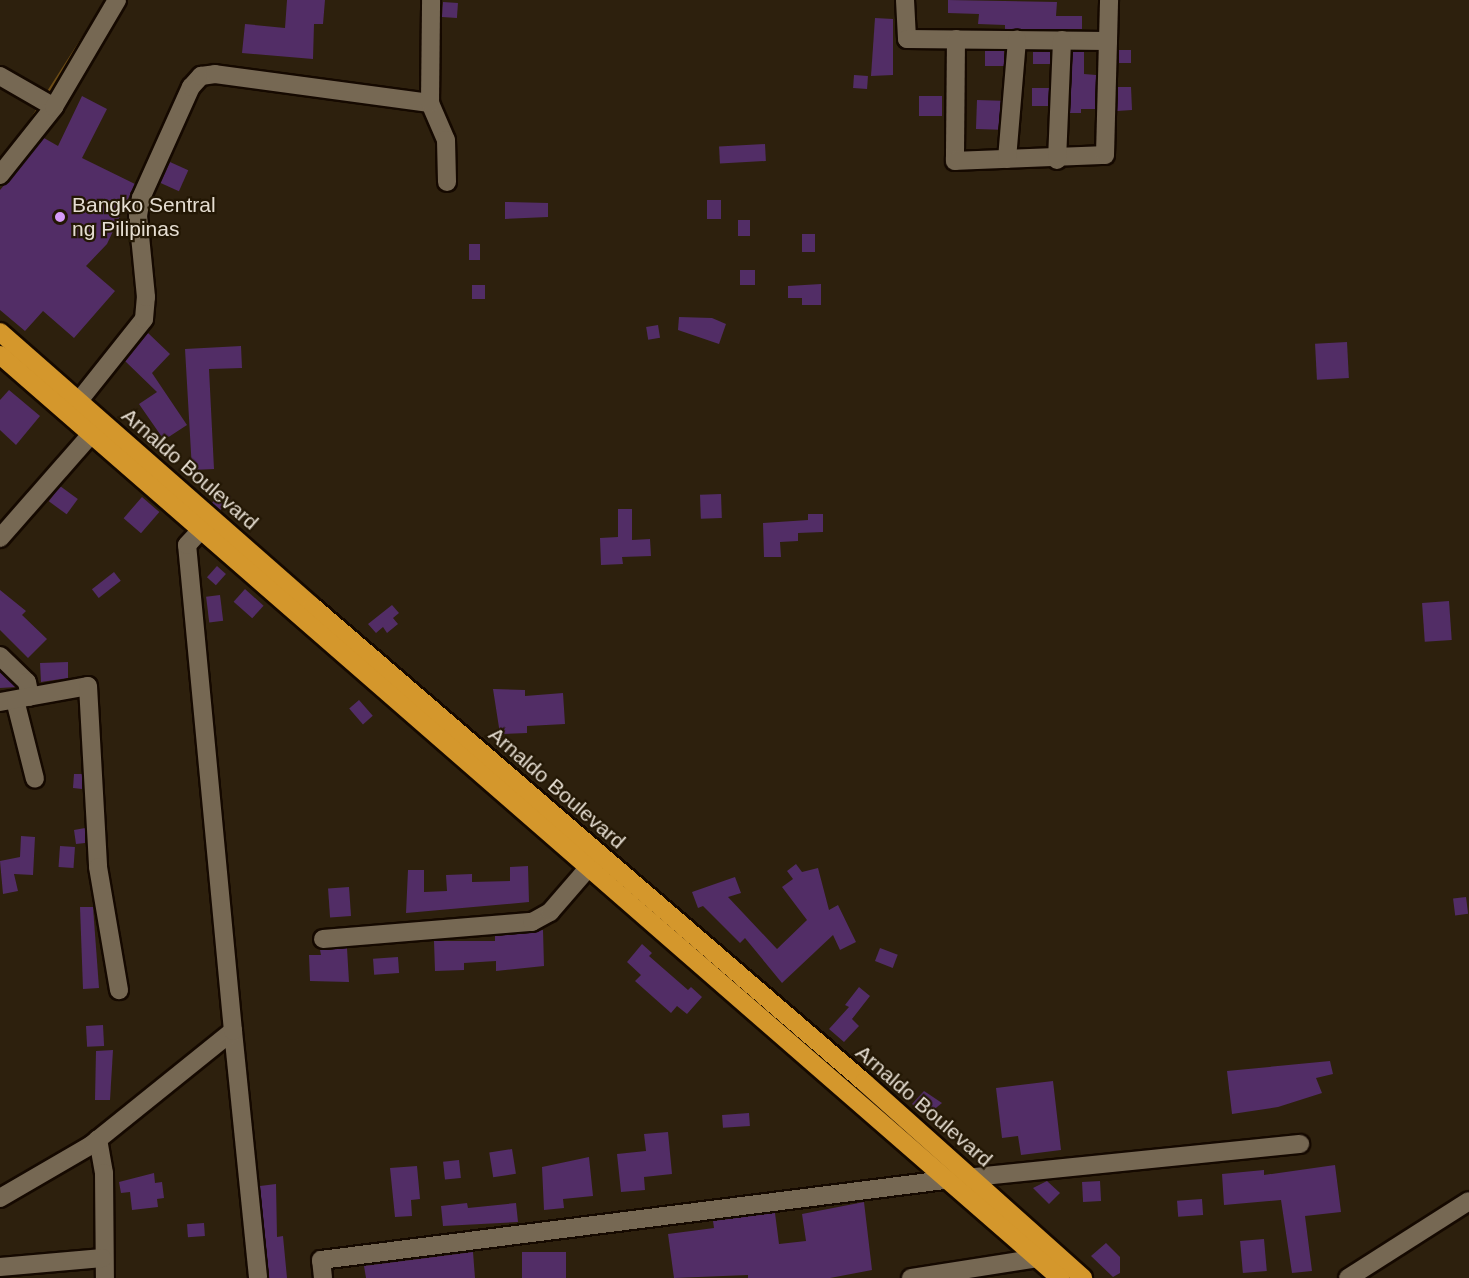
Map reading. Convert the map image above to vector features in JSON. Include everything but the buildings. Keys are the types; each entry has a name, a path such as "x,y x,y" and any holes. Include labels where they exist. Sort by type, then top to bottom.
{"highway":[{"name":"Arnaldo Boulevard","path":"1,335 78,402 96,428"},
{"name":"Arnaldo Boulevard","path":"0,355 96,428 306,612 528,801 744,992 970,1178 1081,1277"},
{"name":"Arnaldo Boulevard","path":"528,801 589,867 636,898"},
{"name":"Arnaldo Boulevard","path":"858,1088 945,1180 1060,1278"}],"street":[{"path":"0,175 54,107 117,0"},
{"path":"431,0 430,102 446,140 447,182"},
{"path":"905,0 907,39 1108,41"},
{"path":"956,39 955,161 1057,160 1105,155 1109,0"},
{"path":"1007,159 1017,39"},
{"path":"1057,160 1062,40"},
{"path":"0,76 54,107"},
{"path":"78,402 144,319 138,216 141,198 191,87 201,76 430,102"},
{"path":"0,538 96,428"},
{"path":"207,524 187,545 258,1278"},
{"path":"0,656 27,682 15,700 35,779"},
{"path":"15,700 88,686 99,867 119,990"},
{"path":"323,939 532,922 550,912 589,867"},
{"path":"0,1198 99,1139 233,1031"},
{"path":"99,1139 104,1173 103,1258 105,1278"},
{"path":"322,1278 321,1260 945,1180 1300,1144"},
{"path":"1348,1278 1469,1201"},
{"path":"0,1267 103,1258"},
{"path":"910,1278 1038,1258"}],"waterway":[{"path":"45,98 99,14"},
{"path":"28,126 41,105"}],"place":[{"name":"Bangko Sentral ng Pilipinas","path":"60,217"}]}
